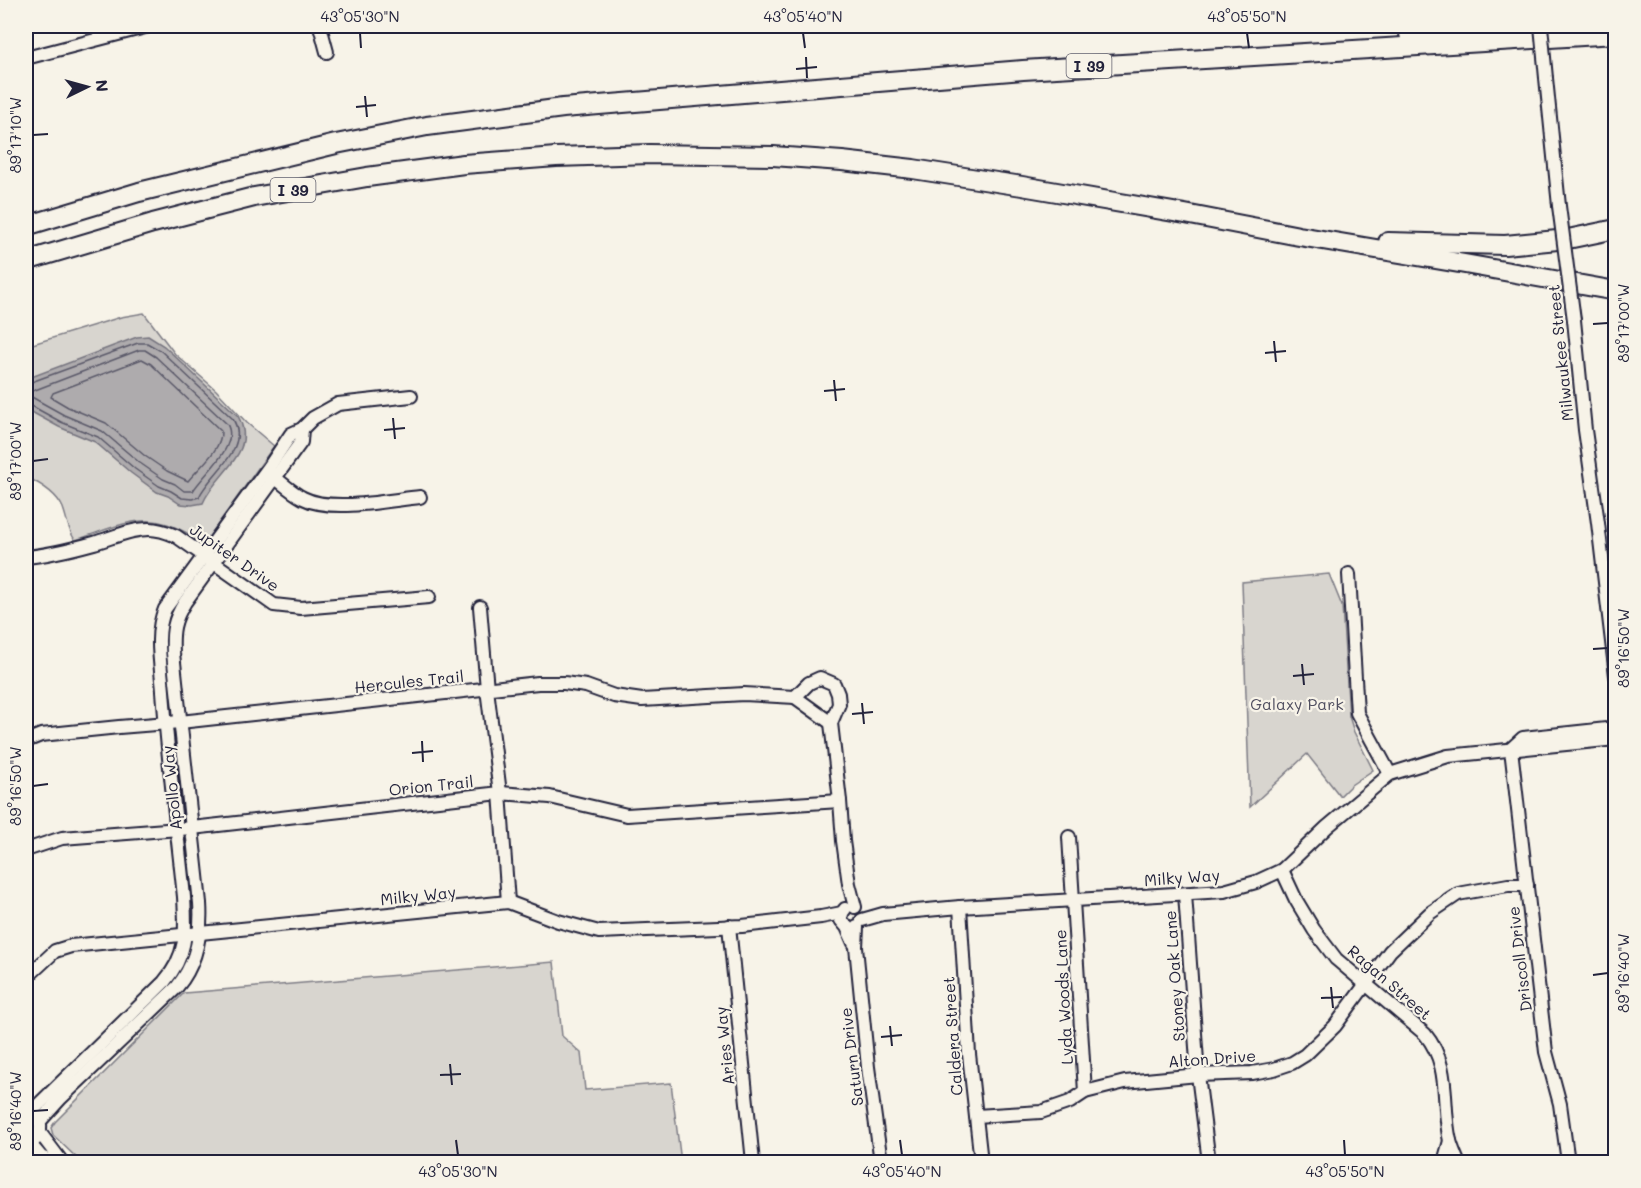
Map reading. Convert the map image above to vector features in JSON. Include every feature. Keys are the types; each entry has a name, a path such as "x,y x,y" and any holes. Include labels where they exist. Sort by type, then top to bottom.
{"highway":[{"path":"1023,70 1515,26"},
{"name":"I 39","path":"26,226 139,192 336,144 427,126 563,108 1023,70 1616,34"},
{"name":"I 39","path":"26,261 153,223 254,197 367,177 464,164 556,157 650,154 772,156 913,169 1090,197 1320,240 1616,291"},
{"path":"1320,240 1505,245 1596,234 1616,229"},
{"path":"1592,288 1616,297"}],"street":[{"path":"26,58 150,26"},
{"path":"320,26 327,52"},
{"name":"Milwaukee Street","path":"1541,26 1585,430 1616,676"},
{"name":"Apollo Way","path":"34,1119 168,977 183,951 184,897 159,647 160,623 169,601 203,555 301,442 302,429 313,418 338,404 411,396"},
{"path":"271,474 304,499 327,504 351,505 420,497"},
{"name":"Apollo Way","path":"34,1119 68,1092 177,987 196,954 200,903 180,722 173,628 179,611 214,563 271,474"},
{"name":"Jupiter Drive","path":"26,557 49,554 119,534 149,529 176,536 274,605 301,608 429,597"},
{"path":"1348,574 1357,712 1390,774"},
{"path":"480,607 487,689 500,793 508,902"},
{"path":"820,678 834,684 839,704 831,723 795,697 809,683 820,678"},
{"name":"Hercules Trail","path":"26,741 41,735 165,724 538,683 585,686 621,697 642,700 744,694 795,697"},
{"name":"Saturn Drive","path":"831,723 851,917 881,1162"},
{"name":"Milky Way","path":"1513,750 1523,738 1616,728"},
{"name":"Milky Way","path":"26,978 50,955 71,946 508,902 558,921 599,932 729,927 821,917 883,915 960,907 1224,891 1256,882 1282,870 1328,826 1390,774 1449,756 1616,739"},
{"name":"Driscoll Drive","path":"1513,750 1546,1052 1560,1104 1568,1162"},
{"name":"Orion Trail","path":"26,850 62,838 192,828 500,793 550,797 627,815 840,801"},
{"name":"Lyda Woods Lane","path":"1069,837 1085,1092"},
{"name":"Ragan Street","path":"1282,870 1314,930 1336,959 1425,1034 1435,1048 1443,1073 1450,1141 1458,1162"},
{"name":"Alton Drive","path":"976,1116 1041,1112 1070,1102 1085,1092 1125,1082 1198,1075 1252,1073 1292,1063 1305,1055 1335,1026 1390,951 1430,913 1458,894 1509,885 1527,885"},
{"name":"Stoney Oak Lane","path":"1185,894 1198,1075 1209,1162"},
{"name":"Caldera Street","path":"960,907 969,1054 981,1162"},
{"name":"Aries Way","path":"729,927 753,1162"},
{"path":"34,1119 34,1141 28,1144 41,1156 53,1162"},
{"path":"34,1119 62,1162"},
{"path":"1444,1162 1450,1141"}],"green space":[{"path":"144,313 175,354 274,446 208,538 200,540 165,523 142,521 123,524 75,540 57,498 26,477 26,346 121,317"},
{"name":"Galaxy Park","path":"1329,574 1342,606 1349,716 1354,732 1373,770 1351,785 1340,796 1307,754 1250,807 1242,582"},
{"path":"554,962 562,1036 581,1053 585,1090 671,1083 681,1162 81,1162 53,1135 51,1128 55,1122 184,993"}],"water":[{"path":"148,336 164,346 238,416 243,429 243,441 239,452 203,503 180,504 157,492 95,442 59,427 26,409 26,379 137,337"}]}
